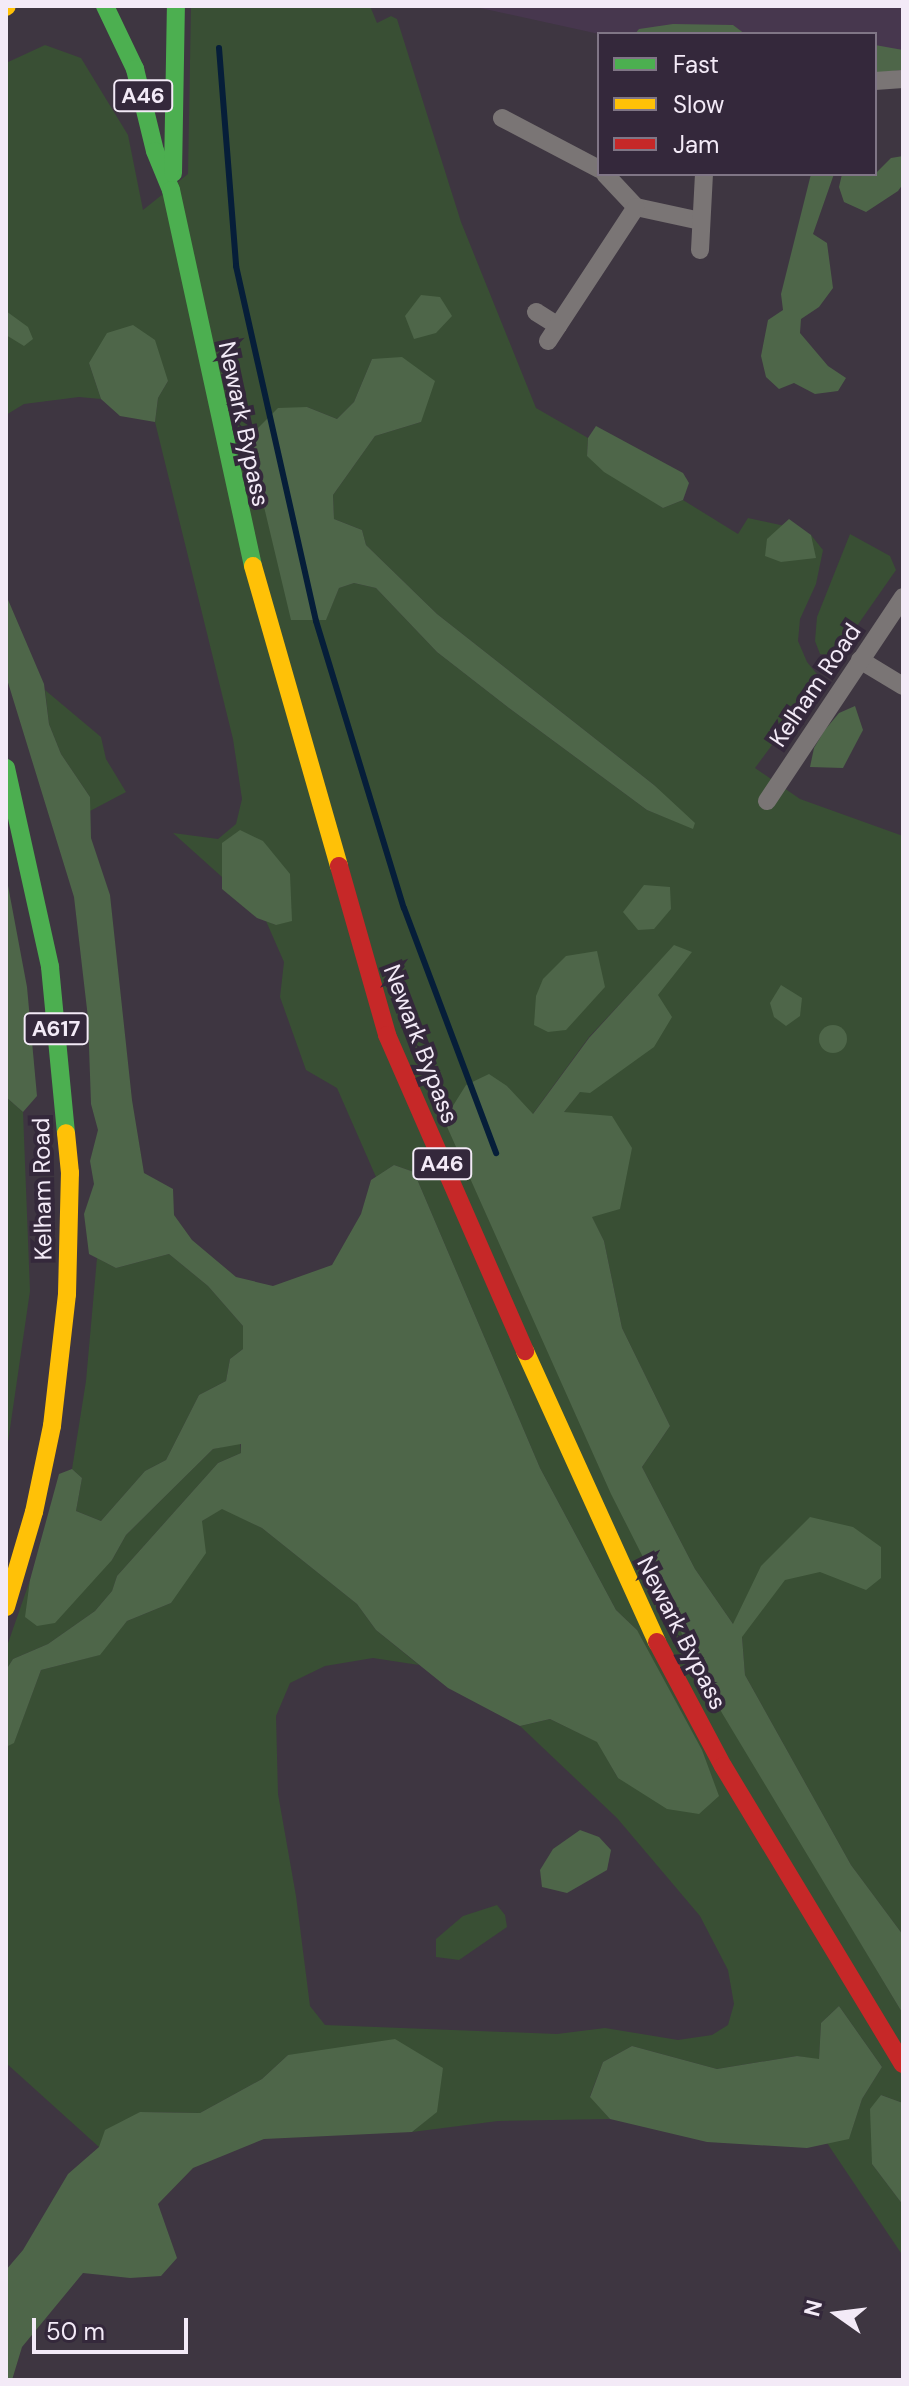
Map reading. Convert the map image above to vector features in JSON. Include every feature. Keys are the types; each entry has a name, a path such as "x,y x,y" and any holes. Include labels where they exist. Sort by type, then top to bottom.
{"highway":[{"name":"Newark Bypass","path":"105,6 135,69 155,151 171,190 248,548 387,1035 584,1487 658,1645 723,1766 903,2064"},
{"name":"Newark Bypass","path":"171,190 176,6"},
{"name":"Kelham Road","path":"6,768 50,967 70,1173 67,1294 52,1426 34,1512 6,1607"}],"street":[{"path":"877,81 903,79"},
{"path":"502,118 597,168"},
{"path":"607,176 636,207 700,221"},
{"path":"700,250 704,176"},
{"path":"536,312 553,334 636,207"},
{"name":"Kelham Road","path":"767,801 903,597"},
{"path":"860,660 903,686"}],"shaded area":[{"path":"471,6 903,6 903,67 877,68 877,32 597,34"}],"green space":[{"path":"191,6 370,6 377,23 391,16 397,19 461,222 536,408 588,438 587,456 663,508 683,500 738,534 748,518 785,526 811,535 823,550 816,584 800,619 798,641 807,662 821,679 755,768 800,799 903,836 903,1935 851,1865 745,1675 742,1637 695,1569 642,1467 670,1426 622,1328 604,1241 548,1132 691,952 674,946 589,1037 532,1115 507,1086 445,1120 531,1307 821,1876 903,2014 903,2103 881,2095 872,2164 903,2205 903,2256 827,2143 849,2138 862,2099 882,2067 839,2006 821,2023 819,2060 797,2056 717,2069 632,2046 603,2062 590,2096 610,2119 498,2121 412,2132 437,2111 288,2055 262,2079 200,2113 140,2112 99,2147 6,2063 6,1747 14,1742 41,1670 99,1655 127,1621 171,1603 202,1521 222,1508 262,1528 357,1604 376,1630 419,1665 373,1658 325,1666 290,1683 276,1716 278,1794 296,1896 310,2006 325,2025 557,2034 605,2028 678,2040 712,2035 728,2025 734,2004 728,1970 700,1916 617,1818 520,1726 550,1719 598,1742 618,1778 637,1630 616,1610 540,1468 414,1172 394,1165 376,1177 337,1088 306,1070 280,997 284,962 266,921 276,925 222,843 222,877 173,833 218,839 236,824 242,799 233,739 155,422 158,398 168,381 89,363 101,399 79,397 24,404 6,415 6,63 45,45 81,58 128,135 143,210 188,174","holes":["372,359 421,422 375,436 333,495 334,519 362,530 366,545 437,614 654,785 693,828 647,810 509,708 437,652 376,588 354,583 339,588 326,619 307,407 337,419 354,402"]},
{"path":"673,24 733,25 742,32 637,32 639,29"},
{"path":"877,45 903,50 903,70 877,73"},
{"path":"903,156 903,184 898,191 866,212 844,202 839,187 842,176 877,176 877,172 891,158"},
{"path":"810,176 833,176 813,234 827,243 833,288 819,307 801,319 800,333 828,366 846,378 838,391 815,394 794,383 779,389 766,377 761,356 768,320 783,310 781,294"},
{"path":"421,295 440,297 452,316 436,333 414,339 405,316"},
{"path":"6,311 28,327 33,339 24,346 6,335"},
{"path":"133,325 155,340 168,381 158,398 155,422 120,416 101,399 89,363 107,333"},
{"path":"402,357 435,381 421,422 375,436 333,495 334,519 362,530 366,545 437,614 654,785 695,823 693,829 647,810 509,708 437,652 376,588 354,583 339,588 326,620 291,620 250,448 257,429 278,408 307,407 337,419 354,402 372,359"},
{"path":"596,426 683,473 689,483 683,500 663,508 604,472 587,456 588,438"},
{"path":"789,519 811,535 816,558 781,562 765,556 767,539"},
{"path":"850,534 890,556 896,570 836,656 820,654 815,641 817,617"},
{"path":"6,595 44,684 49,724 61,754 90,797 91,838 110,895 132,1100 144,1173 173,1189 174,1215 192,1240 236,1277 273,1286 332,1265 361,1214 371,1180 394,1165 414,1172 540,1468 616,1610 637,1630 702,1750 719,1796 699,1814 667,1809 618,1778 597,1742 550,1719 520,1726 448,1688 376,1630 357,1604 262,1528 222,1509 202,1521 206,1553 171,1603 127,1621 100,1655 41,1670 14,1743 6,1747 6,1670 13,1659 48,1644 95,1611 112,1591 117,1576 218,1463 241,1453 241,1444 213,1449 126,1535 112,1560 55,1623 37,1626 25,1617 30,1580 59,1474 72,1469 82,1478 76,1511 101,1521 145,1471 166,1460 199,1395 226,1381 230,1359 243,1349 243,1326 208,1286 169,1254 116,1268 89,1254 84,1214 94,1184 90,1161 98,1130 91,1104 88,1018 74,897 6,676"},
{"path":"45,690 101,737 106,759 126,792 90,811 90,797 61,754 49,724"},
{"path":"855,706 863,730 843,768 810,767 814,748 824,731 839,713"},
{"path":"240,830 263,841 290,874 292,921 276,925 257,918 222,889 222,843"},
{"path":"6,875 27,987 37,1096 23,1112 6,1097"},
{"path":"644,885 670,887 671,909 654,929 638,930 623,912"},
{"path":"674,945 692,952 658,995 672,1017 654,1047 590,1093 580,1092 564,1112 612,1116 632,1148 620,1209 592,1217 604,1241 622,1328 670,1426 642,1467 695,1569 733,1624 761,1566 810,1517 853,1527 881,1547 881,1578 866,1590 820,1572 785,1580 742,1637 745,1675 851,1865 903,1935 903,2014 722,1713 611,1494 444,1120 466,1085 489,1074 507,1086 533,1114 589,1038"},
{"path":"597,951 605,987 566,1030 548,1032 534,1025 536,996 543,979 566,956"},
{"path":"781,985 802,998 800,1016 786,1026 774,1017 770,1003"},
{"path":"833,1025 843,1029 847,1039 843,1049 833,1053 823,1049 819,1039 823,1029"},
{"path":"6,1097 23,1112 30,1291 6,1456"},
{"path":"169,1254 208,1286 243,1326 243,1349 230,1359 226,1381 199,1395 166,1460 145,1471 101,1521 76,1511 82,1478 72,1469 86,1381 97,1258 116,1268"},
{"path":"240,1443 241,1453 218,1463 117,1576 112,1591 95,1611 48,1644 13,1659 6,1670 6,1649 30,1580 112,1560 126,1535 213,1449"},
{"path":"580,1830 599,1837 611,1850 607,1870 567,1893 542,1887 540,1870 553,1849"},
{"path":"497,1905 505,1915 507,1927 459,1960 436,1957 436,1939 463,1916"},
{"path":"839,2006 882,2067 862,2099 849,2139 807,2148 707,2142 610,2119 590,2097 603,2062 632,2046 717,2069 797,2056 819,2059 821,2023"},
{"path":"395,2039 443,2068 437,2112 412,2132 264,2139 193,2168 158,2204 177,2258 161,2276 130,2278 83,2273 22,2347 12,2380 6,2380 6,2270 23,2250 68,2174 99,2147 105,2130 140,2112 200,2113 262,2079 288,2055"},
{"path":"881,2095 903,2103 903,2205 872,2164 870,2109"}],"waterway":[{"path":"219,48 236,266 316,621 404,908 496,1153"}],"traffic: fast":[{"path":"105,6 135,69 155,151 171,190 253,566"},
{"path":"173,173 176,6"},
{"path":"6,768 50,967 66,1133"}],"traffic: slow":[{"path":"253,566 339,866"},
{"path":"6,1607 34,1512 52,1426 67,1294 70,1173 66,1133"},
{"path":"525,1351 657,1642"}],"traffic: jam":[{"path":"339,866 387,1035 525,1351"},
{"path":"657,1642 723,1766 903,2064"}]}
